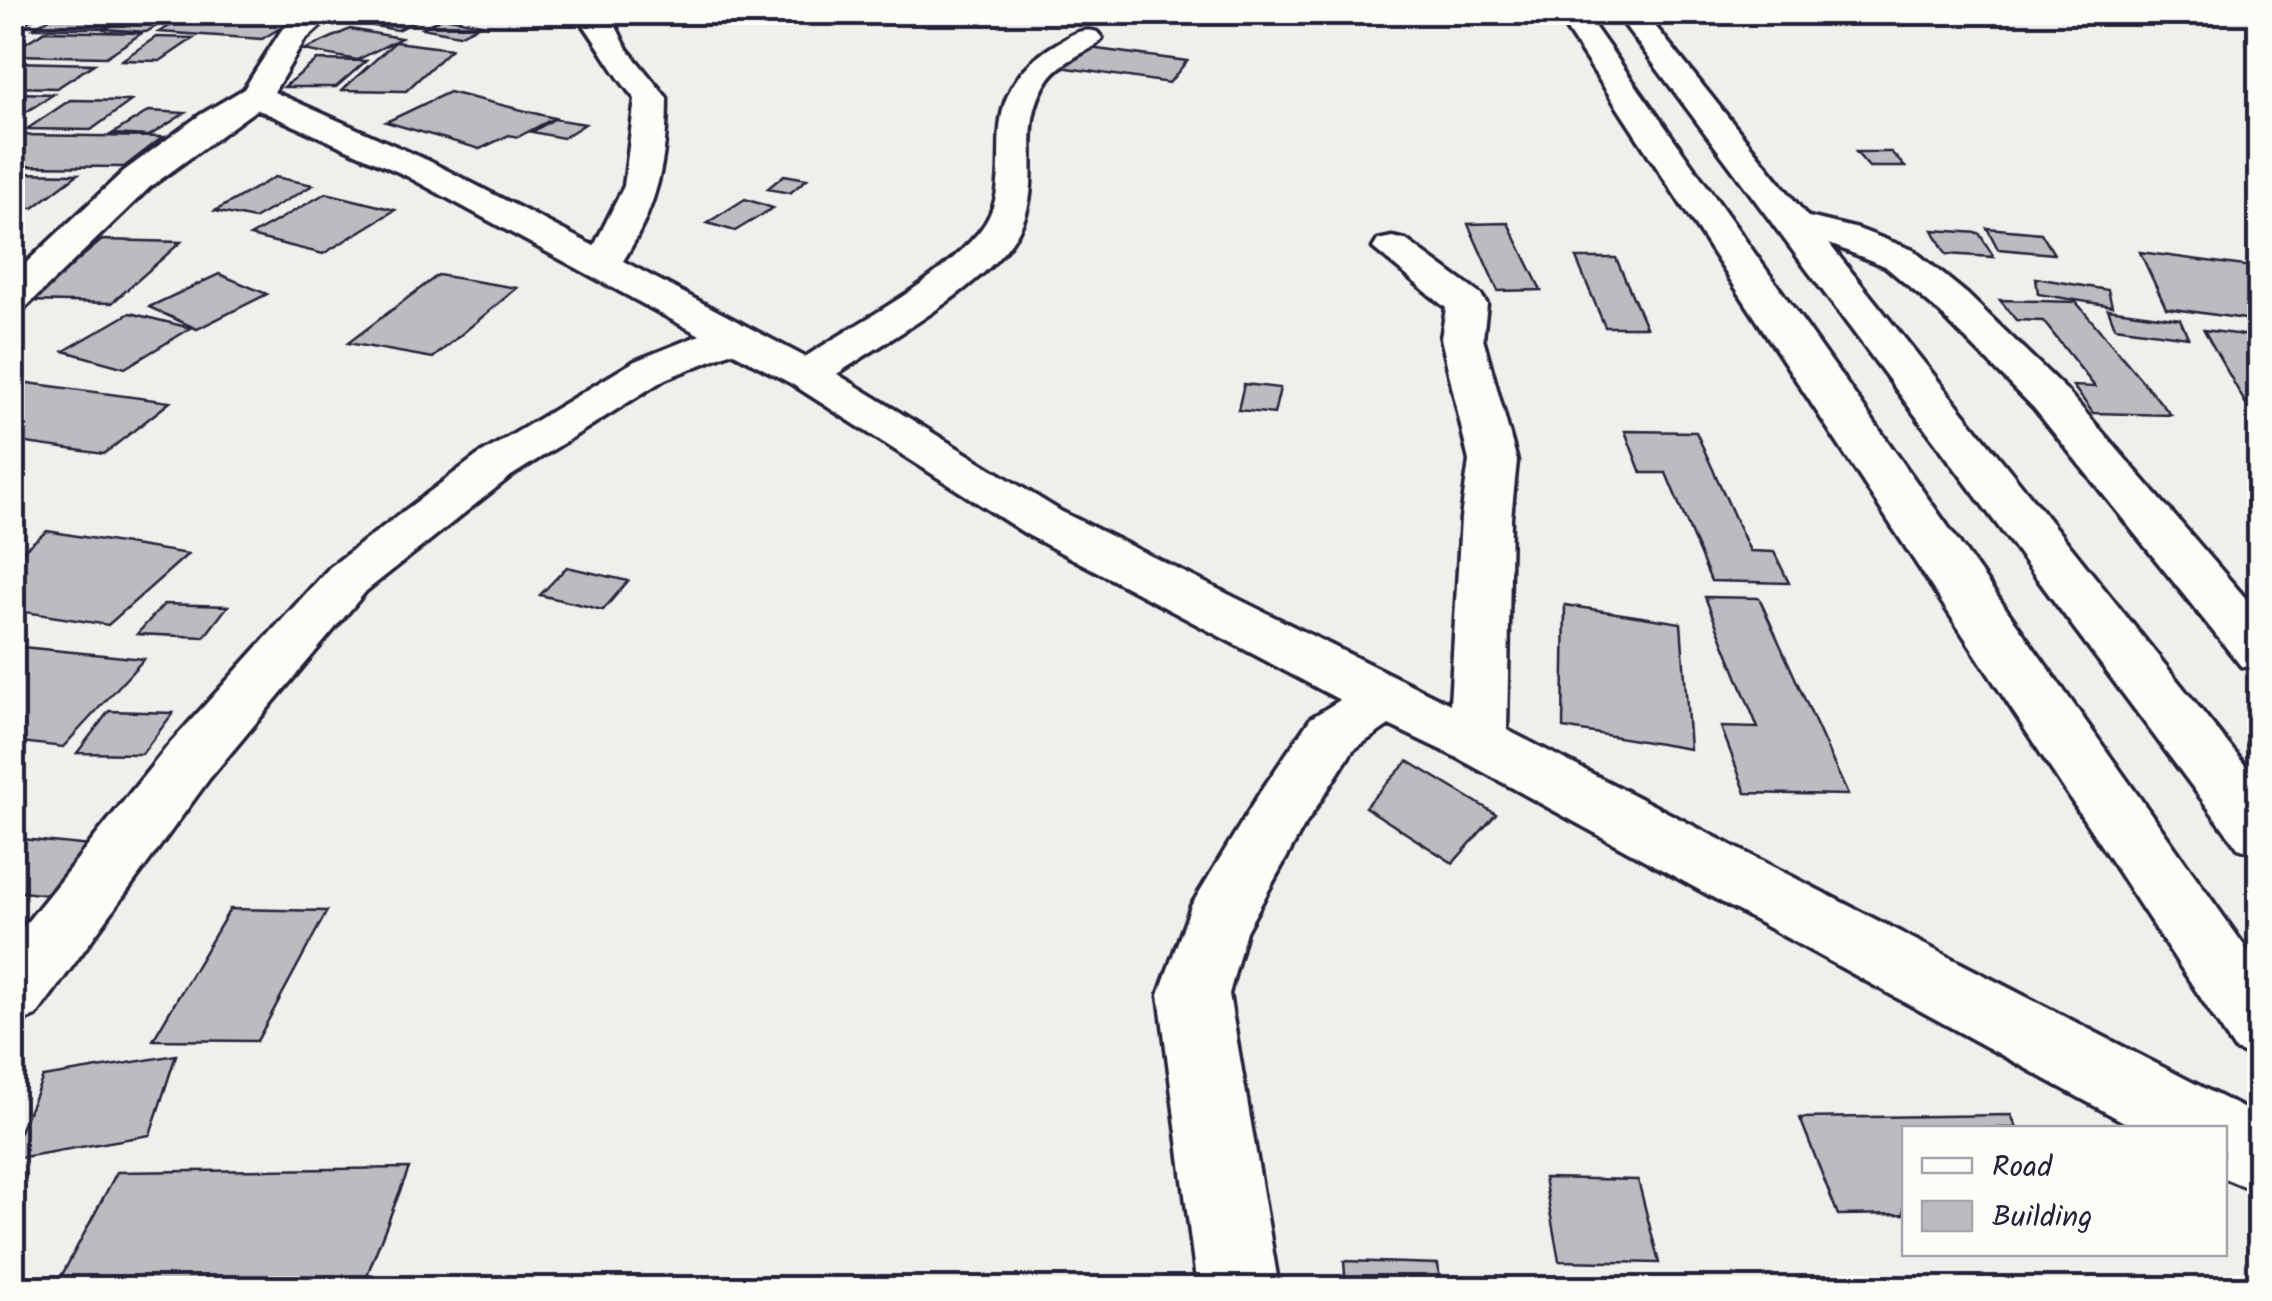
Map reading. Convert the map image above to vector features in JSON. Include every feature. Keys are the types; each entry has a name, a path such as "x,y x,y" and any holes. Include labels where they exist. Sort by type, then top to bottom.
{"main road":[{"path":"12,20 25,12"},
{"path":"12,298 137,179 212,122 255,96 281,60 290,37 322,12"},
{"path":"588,12 598,17 618,59 650,98 646,175 632,222 601,264"},
{"path":"1569,12 2260,1026"},
{"path":"1629,12 2260,830"},
{"path":"807,375 967,268 999,232 1015,197 1014,123 1033,77 1047,63 1088,38"},
{"path":"255,96 417,168 601,264 807,375 1044,522 1386,699 1477,741 2204,1126"},
{"path":"1792,224 1845,237 1898,258 1953,303 2050,399 2260,652"},
{"path":"1392,248 1467,304 1462,338 1494,462 1486,518 1477,741"},
{"path":"12,994 188,763 348,579 494,466 650,370 732,337"},
{"path":"1238,1288 1194,994 1214,926 1281,810 1332,734 1386,699"},
{"path":"2227,1140 2260,1156"}],"building":[{"path":"195,12 297,18 262,39 159,32"},
{"path":"357,12 435,12 397,30 340,20"},
{"path":"56,14 124,15 103,28 34,28"},
{"path":"129,16 169,19 146,32 105,29"},
{"path":"444,17 481,24 459,35 422,28"},
{"path":"350,29 401,38 357,60 304,50"},
{"path":"45,31 142,33 106,57 12,55 12,51"},
{"path":"156,37 194,38 160,61 122,60"},
{"path":"395,42 451,49 406,91 342,90"},
{"path":"1082,47 1187,61 1169,83 1060,67"},
{"path":"317,60 366,61 336,87 284,87"},
{"path":"12,62 94,64 57,88 12,87"},
{"path":"449,92 554,118 518,137 509,135 480,149 386,122"},
{"path":"12,93 54,94 12,121"},
{"path":"70,100 131,101 91,130 27,129"},
{"path":"149,111 185,113 149,136 112,134"},
{"path":"554,119 585,124 563,138 532,132"},
{"path":"163,137 124,167 12,166 12,138"},
{"path":"1856,152 1891,152 1905,167 1869,167"},
{"path":"12,173 78,174 33,208 12,208"},
{"path":"784,175 807,179 790,193 767,189"},
{"path":"275,177 313,185 254,219 215,211"},
{"path":"326,193 395,210 323,254 250,236"},
{"path":"745,199 773,208 735,231 707,223"},
{"path":"1508,223 1541,290 1498,291 1468,224"},
{"path":"1987,228 2041,233 2054,254 1998,249"},
{"path":"1933,230 1979,233 1994,257 1946,254"},
{"path":"102,240 181,242 112,303 29,301"},
{"path":"2140,252 2260,268 2260,321 2166,308"},
{"path":"1576,258 1616,258 1646,327 1605,327"},
{"path":"219,274 267,294 197,329 149,307"},
{"path":"438,275 517,288 433,358 348,343"},
{"path":"2036,278 2108,290 2112,306 2038,294"},
{"path":"2000,300 2076,302 2171,415 2093,413 2073,386 2095,387 2043,321 2016,320"},
{"path":"2108,309 2180,319 2188,337 2115,327"},
{"path":"130,313 191,328 125,368 64,351"},
{"path":"2204,330 2260,337 2260,408 2247,406"},
{"path":"12,381 170,402 104,454 12,441"},
{"path":"1244,384 1280,388 1274,414 1238,410"},
{"path":"1625,431 1696,432 1750,551 1774,552 1789,583 1711,581 1666,473 1641,473"},
{"path":"47,531 188,554 108,625 12,610 12,559"},
{"path":"567,567 628,581 603,610 540,595"},
{"path":"1705,597 1759,598 1848,795 1746,793 1721,727 1758,728"},
{"path":"164,604 228,606 204,637 137,634"},
{"path":"1565,605 1681,623 1690,749 1563,728"},
{"path":"12,646 144,659 63,747 12,741"},
{"path":"109,711 173,713 142,754 77,753"},
{"path":"1408,761 1496,814 1453,863 1365,807"},
{"path":"12,838 91,846 49,895 12,891"},
{"path":"230,909 327,911 257,1041 153,1040"},
{"path":"176,1055 150,1135 12,1159 12,1150 43,1077"},
{"path":"2011,1115 2016,1126 1902,1126 1902,1214 1838,1215 1800,1118"},
{"path":"409,1168 362,1288 55,1288 117,1172"},
{"path":"1544,1178 1638,1180 1659,1263 1559,1261"},
{"path":"1344,1261 1438,1264 1441,1288 1346,1288"}]}
